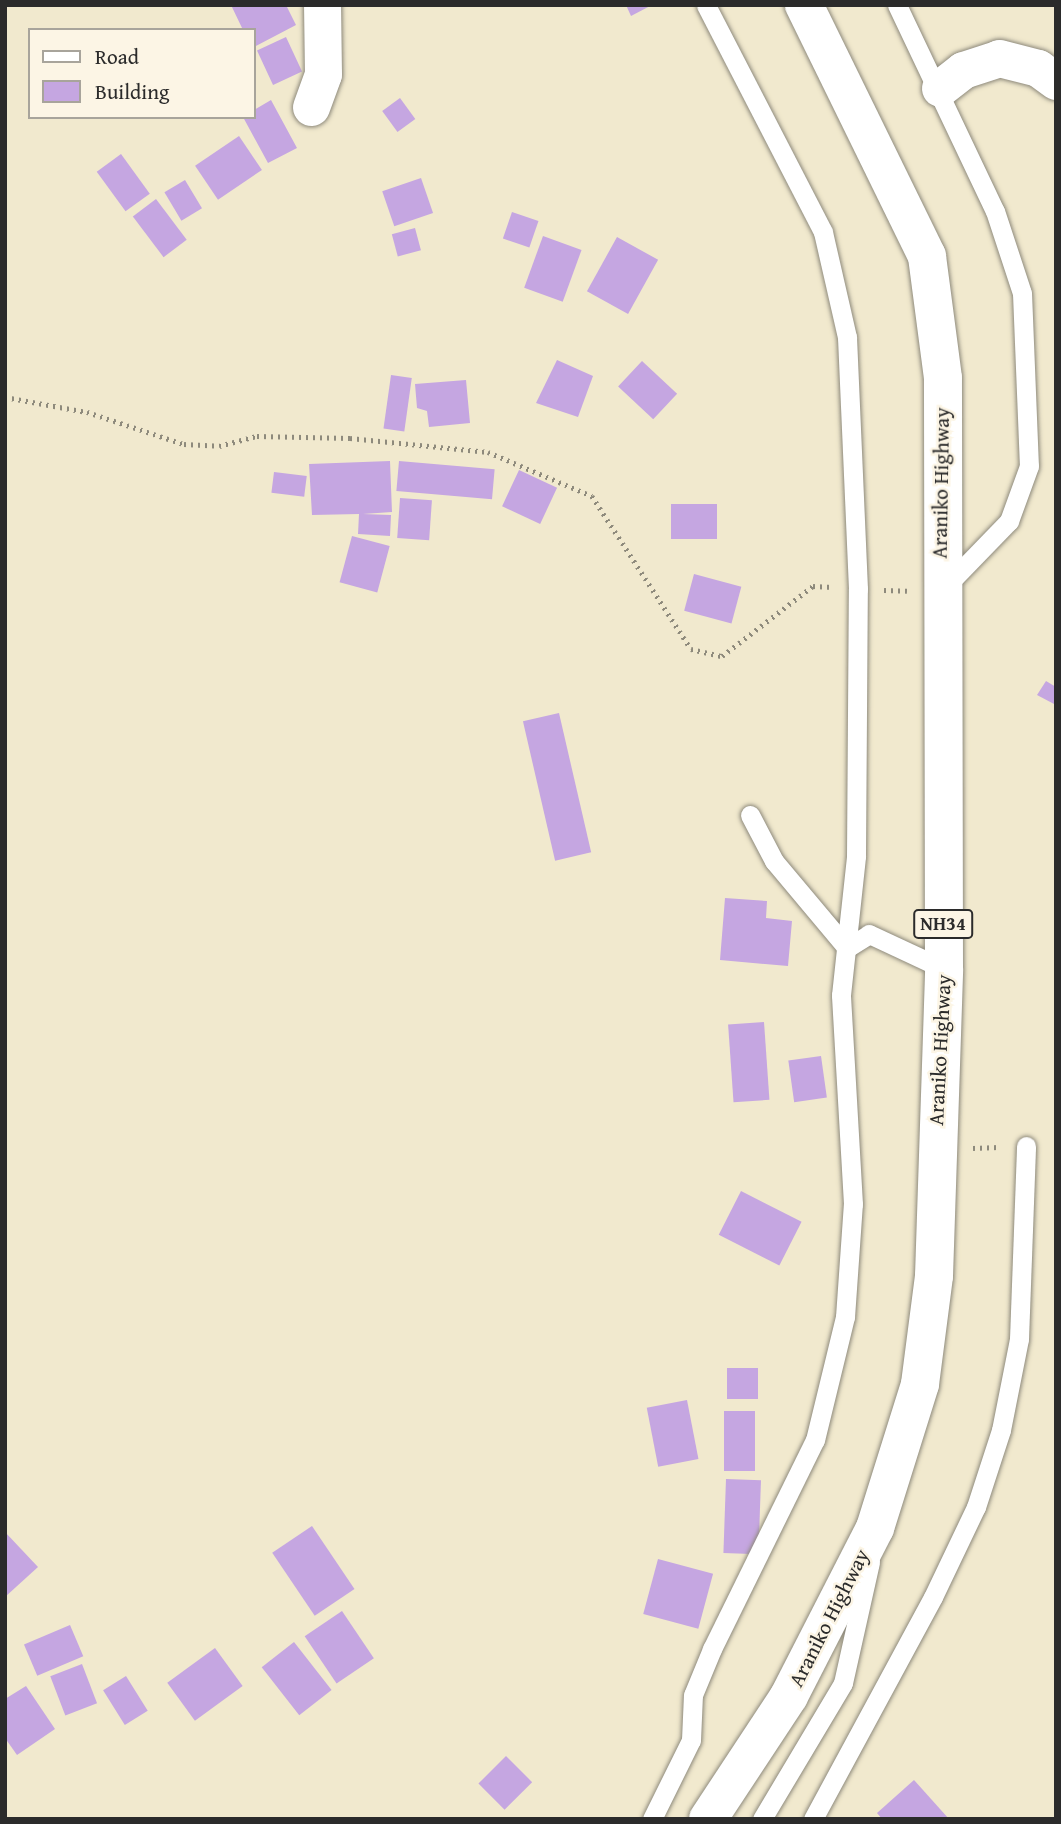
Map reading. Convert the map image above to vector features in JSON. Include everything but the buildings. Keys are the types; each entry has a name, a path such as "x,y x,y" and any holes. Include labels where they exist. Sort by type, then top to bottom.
{"highway":[{"name":"Araniko Highway","path":"709,1819 789,1696 875,1528 898,1468 929,1333 944,969 939,593 943,378 927,256 804,5"}],"street":[{"path":"311,107 323,74 321,5"},
{"path":"940,88 963,70 999,58 1038,68 1056,81"}],"lane":[{"path":"652,1819 691,1740 693,1695 712,1648 781,1518 831,1387 845,1317 853,1204 841,995 856,856 858,589 847,337 835,271 811,209 706,5"},
{"path":"897,5 940,88 995,211 1022,293 1030,409 1028,466 1009,522 939,593"},
{"path":"750,816 774,862 847,948"},
{"path":"847,948 869,934 944,969"},
{"path":"813,1819 933,1597 976,1507 1001,1430 1018,1339 1026,1146"},
{"path":"762,1819 847,1673 862,1620 875,1528"}],"path":[{"path":"5,397 87,412 184,444 337,438 488,452 592,496 691,649 722,656 813,586 939,593"},
{"path":"935,1149 1026,1146"}]}
